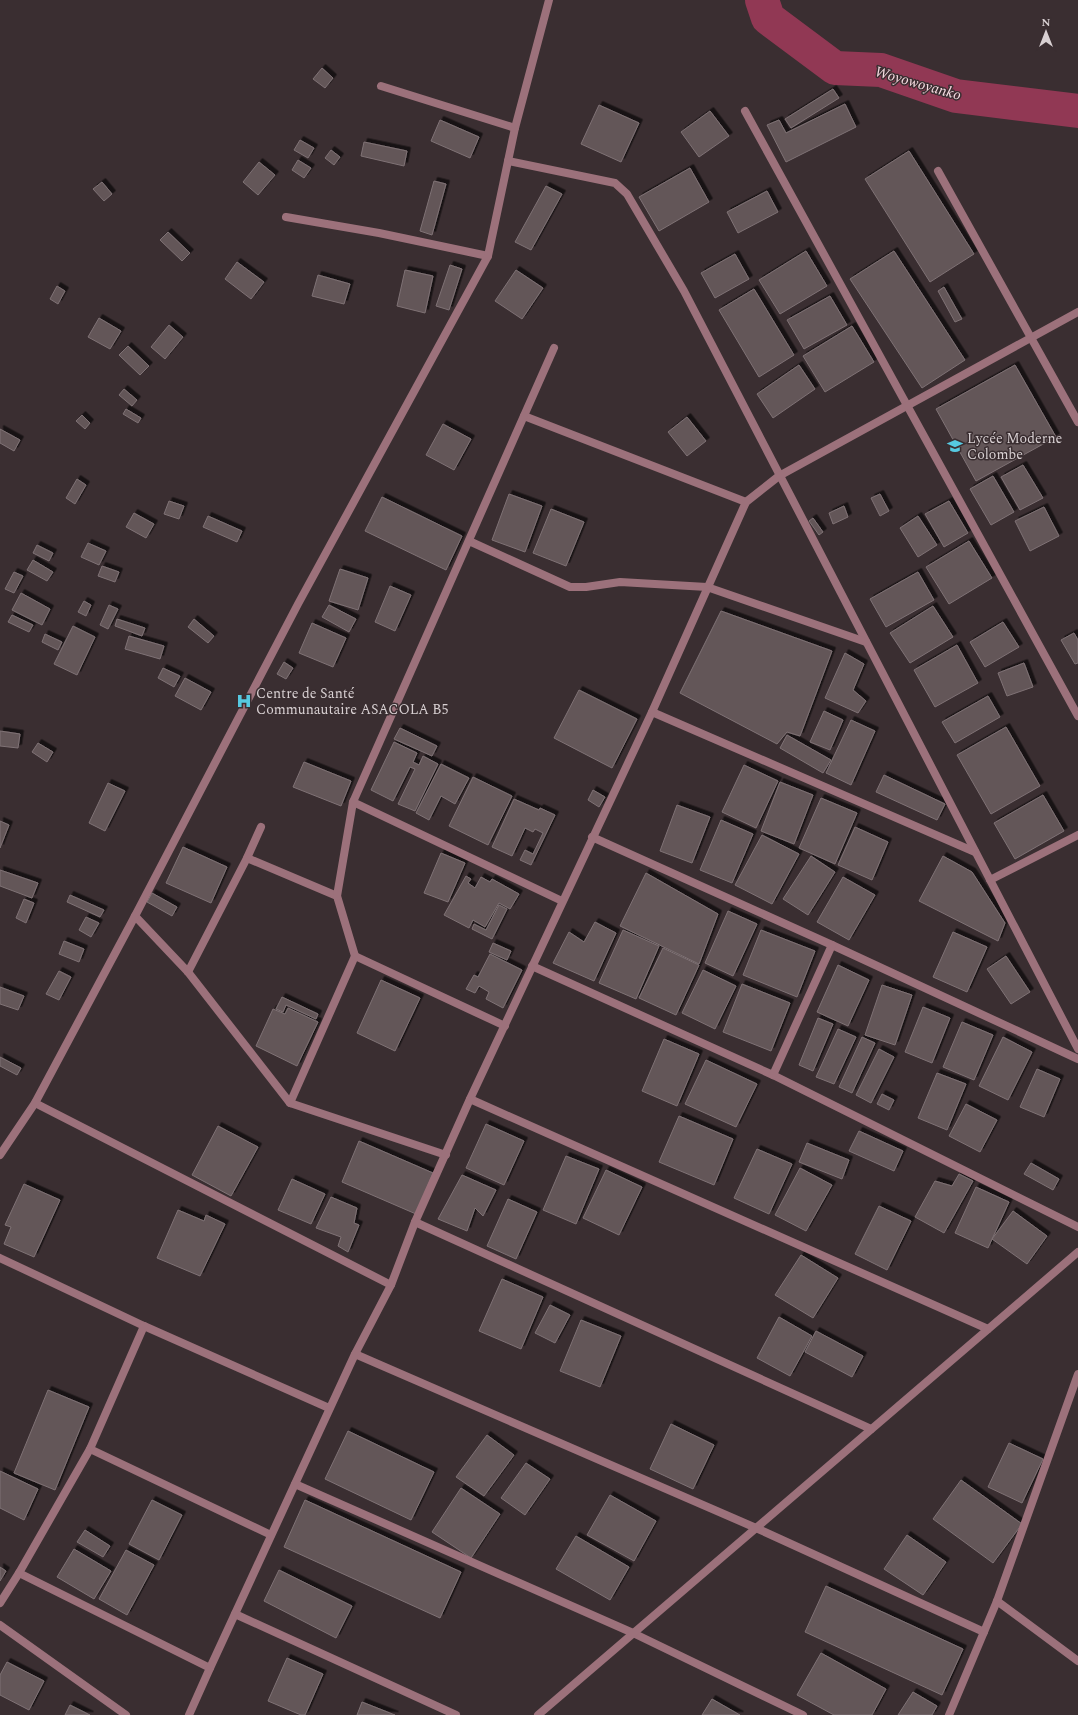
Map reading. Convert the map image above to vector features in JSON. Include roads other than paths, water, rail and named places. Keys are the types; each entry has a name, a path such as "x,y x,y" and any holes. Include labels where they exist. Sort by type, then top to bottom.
{"street":[{"path":"0,1155 35,1103 135,916 298,604 488,256 515,128 549,0"},
{"path":"380,86 515,128"},
{"path":"744,111 1078,716"},
{"path":"508,161 615,184 627,194 684,292 1078,1049"},
{"path":"938,171 1078,422"},
{"path":"286,217 379,233 488,256"},
{"path":"189,1715 354,1354 391,1285 415,1222 470,1099 652,712 746,502 780,476 1078,312"},
{"path":"290,1103 355,956 337,896 353,802 554,348"},
{"path":"524,416 746,502"},
{"path":"469,541 570,587 586,587 620,582 707,587 866,642"},
{"path":"652,712 975,852"},
{"path":"353,802 562,901"},
{"path":"188,972 247,858 260,827"},
{"path":"990,880 1078,835"},
{"path":"592,837 832,945 1078,1059"},
{"path":"247,858 337,896"},
{"path":"135,916 188,972 290,1103 446,1155"},
{"path":"773,1075 832,945"},
{"path":"355,956 505,1026"},
{"path":"532,966 773,1075 1078,1227"},
{"path":"470,1099 988,1329"},
{"path":"35,1103 391,1285"},
{"path":"415,1222 871,1429"},
{"path":"538,1715 1078,1252"},
{"path":"0,1258 144,1326 330,1408"},
{"path":"0,1603 19,1573 90,1449 144,1326"},
{"path":"354,1354 756,1528 984,1632"},
{"path":"949,1715 998,1600 1078,1374"},
{"path":"90,1449 271,1535"},
{"path":"294,1484 634,1633 803,1715"},
{"path":"19,1573 210,1668"},
{"path":"998,1600 1078,1661"},
{"path":"234,1614 456,1715"},
{"path":"0,1625 126,1715"}],"waterway":[{"name":"Woyowoyanko","path":"762,0 768,18 835,68 881,70 956,96 1078,111"}],"place":[{"name":"Lycée Moderne Colombe","path":"955,446"},
{"name":"Centre de Santé Communautaire ASACOLA B5","path":"244,701"}]}
